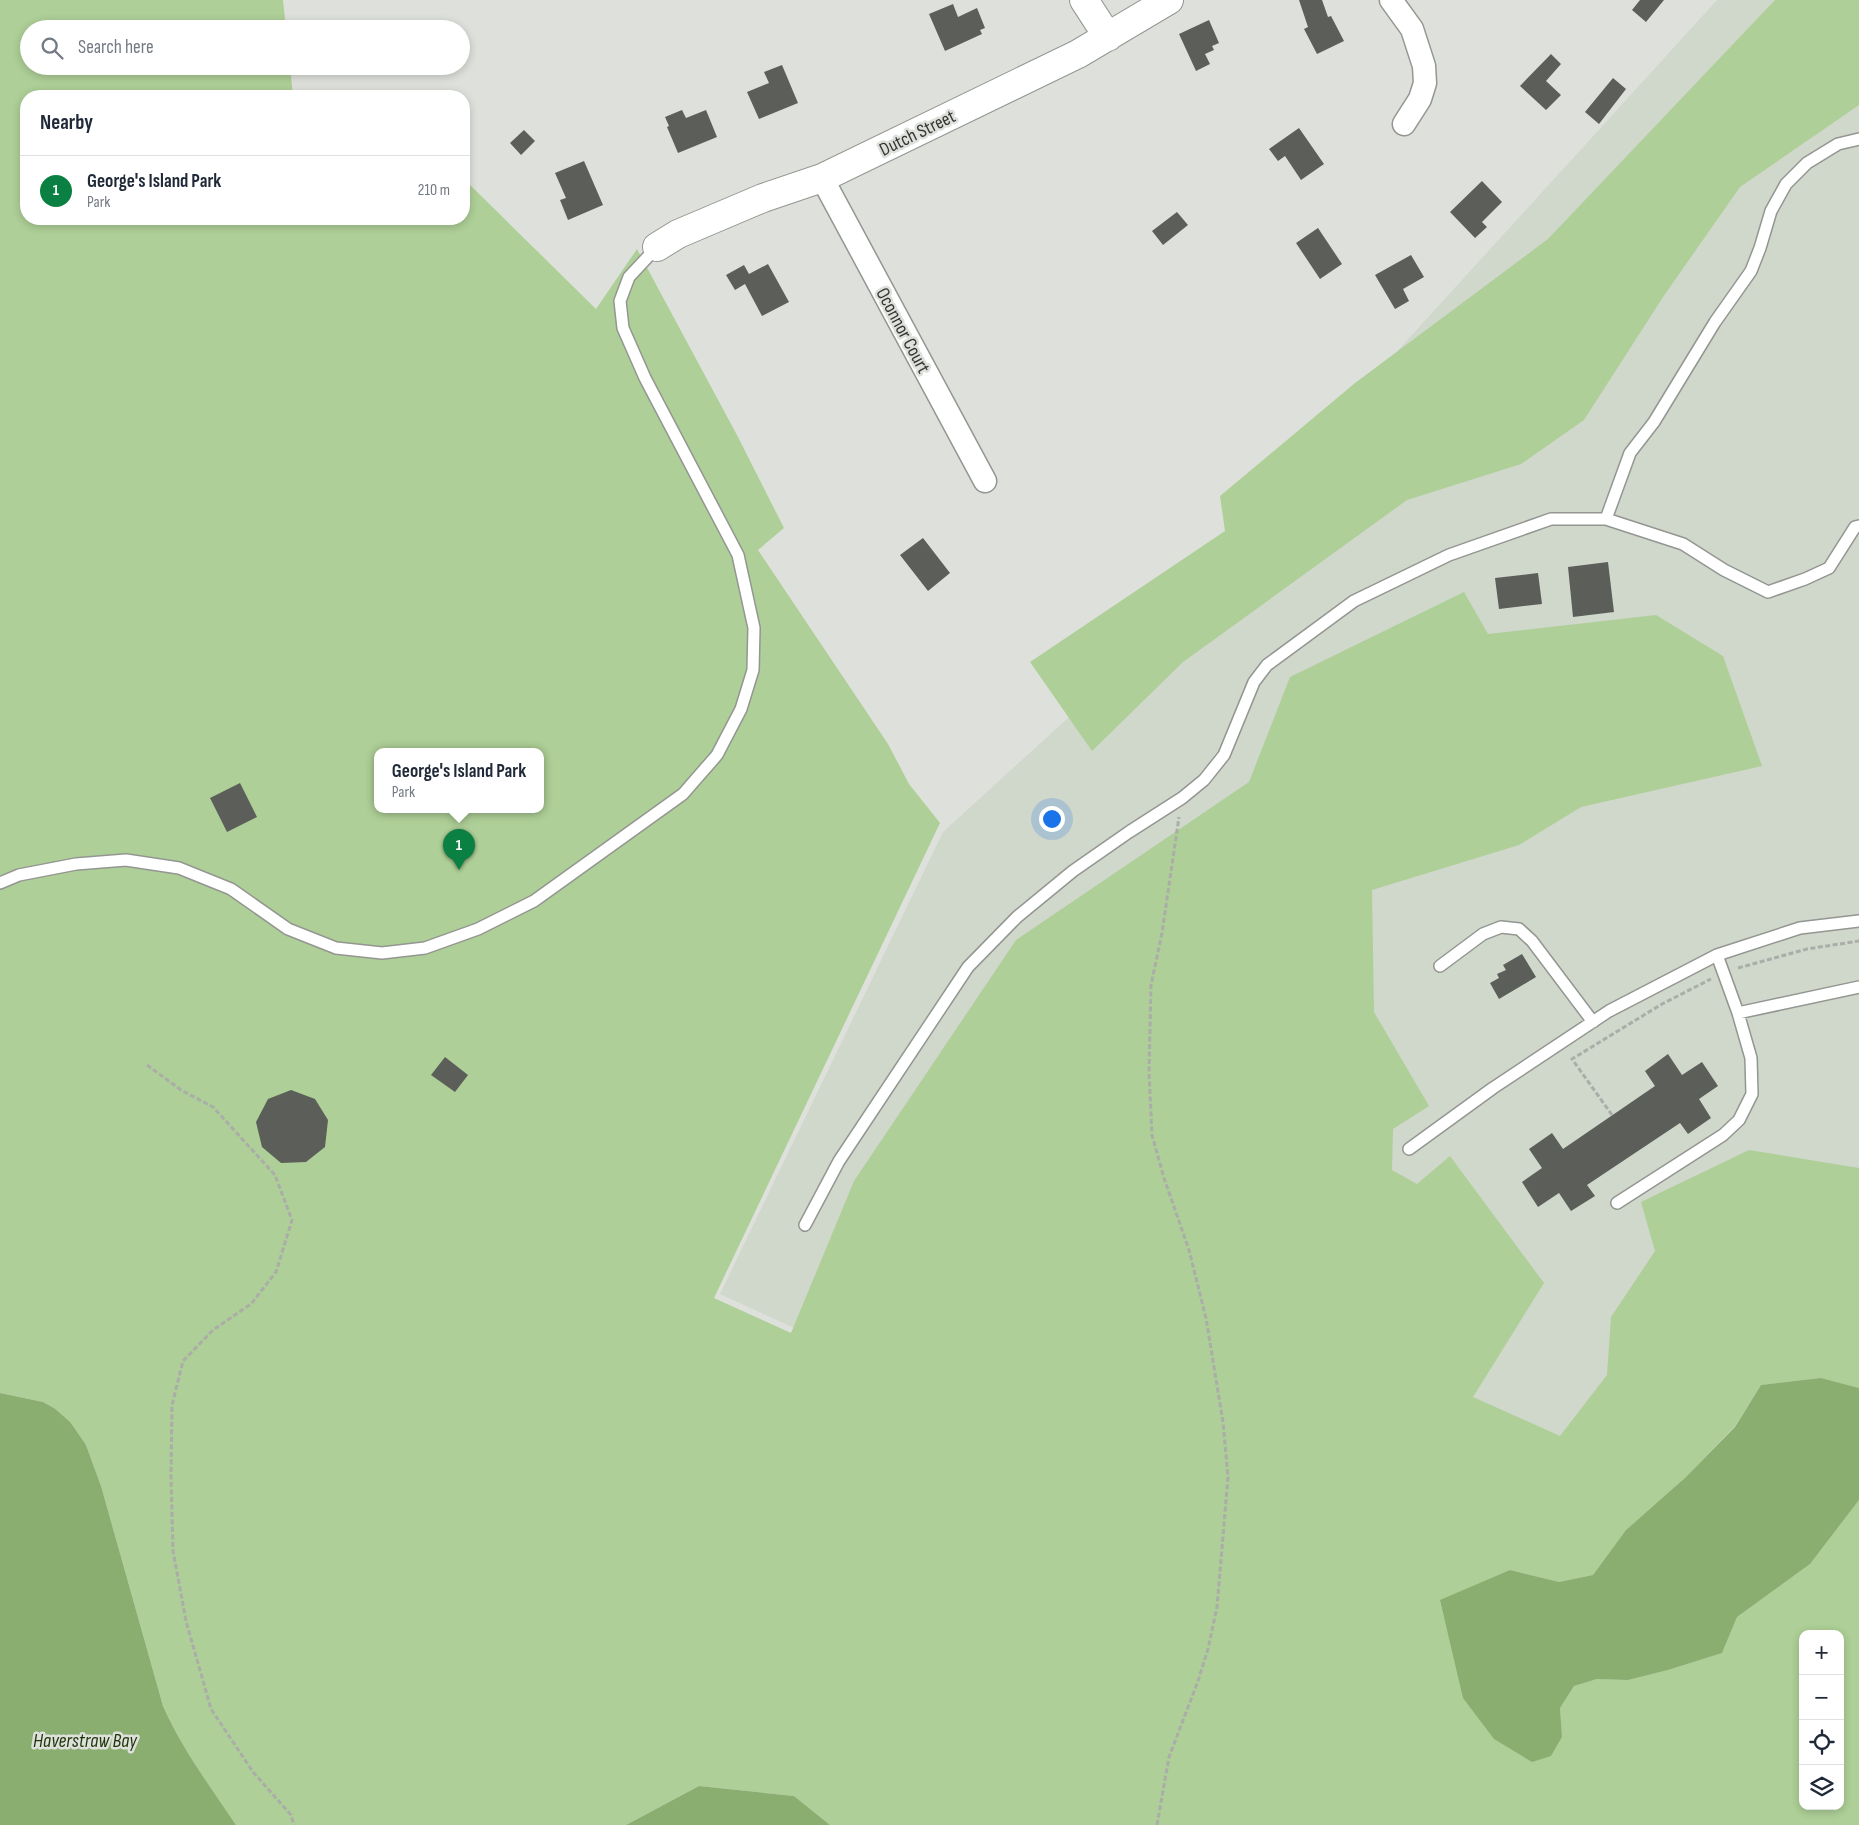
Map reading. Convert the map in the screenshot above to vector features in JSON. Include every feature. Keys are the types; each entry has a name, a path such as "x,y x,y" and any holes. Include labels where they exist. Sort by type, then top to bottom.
{"street":[{"path":"1084,0 1108,36"},
{"name":"Dutch Street","path":"657,248 678,234 763,198 822,178 1069,58 1169,0"},
{"path":"1391,0 1412,30 1424,66 1425,83 1420,99 1404,124"},
{"name":"Oconnor Court","path":"822,178 985,482"}],"lane":[{"path":"1606,519 1630,453 1654,422 1715,322 1751,271 1771,211 1786,184 1807,163 1838,144 1859,139"},
{"path":"0,883 19,875 76,864 126,860 179,868 231,889 288,929 336,948 382,953 425,948 478,929 534,901 683,794 717,755 741,709 753,670 754,628 738,555 646,378 624,328 620,301 629,277 657,248"},
{"path":"805,1225 839,1161 968,967 1017,918 1073,871 1182,798 1204,780 1224,754 1254,682 1267,665 1354,601 1449,555 1551,519 1606,519 1683,544 1724,570 1768,592 1829,568 1855,527 1859,526"},
{"path":"1409,1149 1493,1088 1609,1011 1718,955 1800,928 1859,921"},
{"path":"1440,966 1483,934 1501,927 1519,929 1532,940 1593,1022"},
{"path":"1617,1203 1723,1136 1739,1120 1752,1094 1750,1058 1738,1013 1718,955"},
{"path":"1738,1013 1859,987"}],"path":[{"path":"1157,1825 1169,1757 1198,1681 1218,1607 1228,1477 1222,1422 1206,1318 1189,1250 1164,1178 1152,1135 1149,1072 1152,985 1162,933 1182,798"},
{"path":"1735,969 1807,949 1859,941"},
{"path":"1612,1115 1572,1059 1662,1004 1714,978"},
{"path":"148,1065 181,1090 213,1107 275,1174 292,1220 276,1272 251,1304 213,1330 183,1361 172,1405 171,1476 173,1551 186,1621 211,1708 253,1772 291,1815 294,1825"}],"shaded area":[{"path":"0,0 283,0 285,20 20,20 20,75 291,75 292,90 20,90 20,225 470,225 470,185 596,309 637,249 738,437 784,528 758,550 888,744 909,784 940,823 714,1298 791,1333 854,1181 1016,940 1249,782 1290,677 1464,592 1488,634 1656,615 1723,656 1762,766 1581,807 1519,845 1372,890 1374,1012 1429,1106 1393,1129 1392,1170 1417,1184 1450,1156 1544,1283 1473,1397 1560,1436 1607,1375 1611,1317 1655,1251 1641,1202 1749,1150 1859,1168 1859,1388 1821,1378 1761,1385 1735,1426 1686,1477 1626,1530 1593,1575 1559,1582 1510,1570 1440,1601 1452,1646 1551,1756 1562,1737 1560,1708 1574,1686 1597,1679 1628,1680 1722,1653 1737,1617 1810,1564 1859,1500 1859,1825 830,1825 794,1796 699,1786 626,1825 236,1825 206,1782 163,1706 101,1486 86,1445 54,1408 43,1402 0,1393"},
{"path":"1717,0 1859,0 1859,1825 1114,1825 1202,1515 720,1294 943,832 1068,718 1104,657 1360,392"},
{"path":"1775,0 1859,0 1859,105 1740,187 1663,297 1584,420 1521,464 1407,500 1183,662 1092,751 1030,662 1225,531 1220,496 1355,383 1548,239"}],"water":[{"path":"1821,1378 1859,1388 1859,1500 1810,1564 1737,1617 1722,1653 1628,1680 1597,1679 1574,1686 1560,1708 1562,1737 1551,1756 1532,1762 1494,1739 1463,1698 1440,1600 1510,1570 1559,1582 1593,1575 1626,1530 1686,1477 1735,1427 1761,1385"},
{"name":"Haverstraw Bay","path":"0,1393 43,1402 54,1408 70,1422 86,1445 101,1486 163,1706 206,1782 236,1825 0,1825"},
{"path":"699,1786 794,1796 830,1825 626,1825"}],"building":[{"path":"1299,0 1322,0 1328,17 1331,16 1344,41 1317,54 1304,29 1308,27"},
{"path":"1640,0 1664,0 1646,22 1632,10"},
{"path":"953,4 958,17 977,8 985,28 980,30 982,34 945,51 929,14"},
{"path":"1209,20 1219,43 1212,46 1214,50 1205,54 1210,64 1196,71 1179,34"},
{"path":"1551,54 1561,64 1546,81 1561,95 1546,110 1520,86"},
{"path":"782,65 798,103 759,119 747,92 769,83 764,72"},
{"path":"1613,78 1626,89 1599,124 1585,112"},
{"path":"682,110 686,118 706,110 717,137 678,153 667,127 669,126 665,117"},
{"path":"1299,128 1324,164 1301,180 1285,156 1278,161 1269,149"},
{"path":"524,130 535,141 521,155 510,143"},
{"path":"584,161 603,205 568,220 560,200 566,198 555,173"},
{"path":"1482,181 1502,202 1482,222 1487,227 1475,238 1450,212"},
{"path":"1177,212 1188,225 1163,245 1152,231"},
{"path":"1318,228 1342,264 1320,279 1296,243"},
{"path":"1411,255 1424,277 1403,289 1409,301 1395,309 1375,275"},
{"path":"768,264 789,302 762,316 745,284 735,290 726,275 744,265 749,274"},
{"path":"923,538 950,573 928,591 900,555"},
{"path":"1608,562 1614,612 1573,617 1568,567"},
{"path":"1538,573 1542,604 1499,609 1495,578"},
{"path":"240,783 257,817 227,832 210,798"},
{"path":"1522,954 1536,977 1499,999 1490,983 1499,978 1497,974 1506,970 1503,965"},
{"path":"1668,1054 1682,1075 1702,1062 1718,1086 1699,1099 1711,1118 1688,1134 1680,1123 1587,1185 1595,1196 1571,1211 1559,1193 1538,1207 1522,1182 1542,1168 1529,1149 1552,1133 1563,1149 1655,1086 1645,1071"},
{"path":"445,1057 468,1075 455,1092 431,1075"},
{"path":"291,1090 315,1099 328,1120 325,1147 306,1162 281,1163 262,1147 256,1122 268,1099"}],"place":[{"name":"George's Island Park","path":"459,870"}]}
